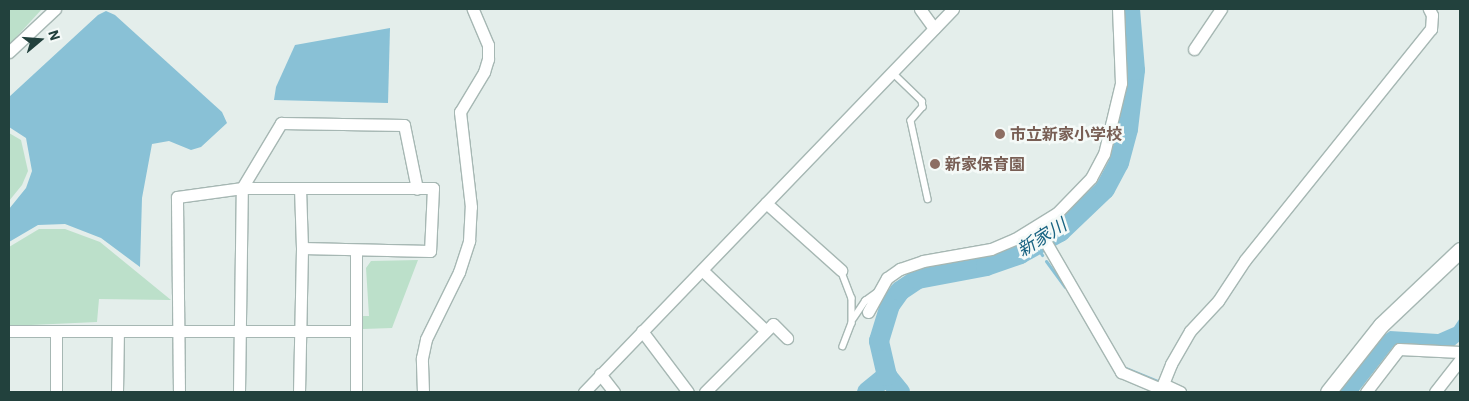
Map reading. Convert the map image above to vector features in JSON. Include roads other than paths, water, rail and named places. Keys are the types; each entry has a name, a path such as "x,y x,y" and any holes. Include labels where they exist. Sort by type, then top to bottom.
{"street":[{"path":"9,52 56,9"},
{"path":"422,392 422,358 426,339 459,272 468,241 471,207 460,112 484,72 488,59 488,45 473,9"},
{"path":"920,9 934,28"},
{"path":"584,392 953,9"},
{"path":"868,312 887,278 900,269 923,261 991,249 1036,227 1073,199 1091,178 1104,154 1121,83 1118,9"},
{"path":"1194,49 1221,9"},
{"path":"1036,227 1121,372 1161,388 1190,331 1218,301 1245,260 1431,29 1432,15 1429,9"},
{"path":"239,392 242,188 281,124 404,125 417,189"},
{"path":"179,392 178,197 242,188 300,190 433,188 430,251 356,251 302,248"},
{"path":"299,392 302,248 300,190"},
{"path":"766,203 840,270"},
{"path":"1329,391 1381,325 1460,250"},
{"path":"356,251 356,392"},
{"path":"702,270 766,331"},
{"path":"704,392 773,324 787,338"},
{"path":"9,331 356,331"},
{"path":"56,331 56,392"},
{"path":"117,392 118,331"},
{"path":"642,331 688,392"},
{"path":"1366,392 1399,349 1460,352"},
{"path":"1436,392 1460,360"},
{"path":"600,374 614,392"},
{"path":"1163,384 1180,392"}],"lane":[{"path":"892,72 922,101 923,107 911,121 928,199"},
{"path":"840,270 852,298 852,323"},
{"path":"843,346 852,323 865,301 879,290"}],"water":[{"path":"106,11 115,15 222,112 227,123 201,147 191,150 169,141 152,144 142,198 140,267 101,238 65,224 38,225 9,242 9,209 26,188 32,171 26,138 9,127 9,97 98,15"},
{"path":"390,28 388,103 274,100 276,87 295,45"},
{"path":"1460,318 1460,341 1454,346 1436,349 1393,347 1358,392 1339,392 1380,338 1390,331 1438,334 1454,327"}],"waterway":[{"name":"新家川","path":"900,392 887,376 879,341 890,305 900,291 918,279 986,266 1020,254 1060,232 1105,189 1119,163 1128,129 1135,70 1130,9"},
{"path":"1036,246 1042,255"},
{"path":"1046,261 1065,287"},
{"path":"1123,367 1157,381"},
{"path":"867,392 887,376"}],"place":[{"name":"市立新家小学校","path":"1000,134"},
{"name":"新家保育園","path":"935,164"}]}
